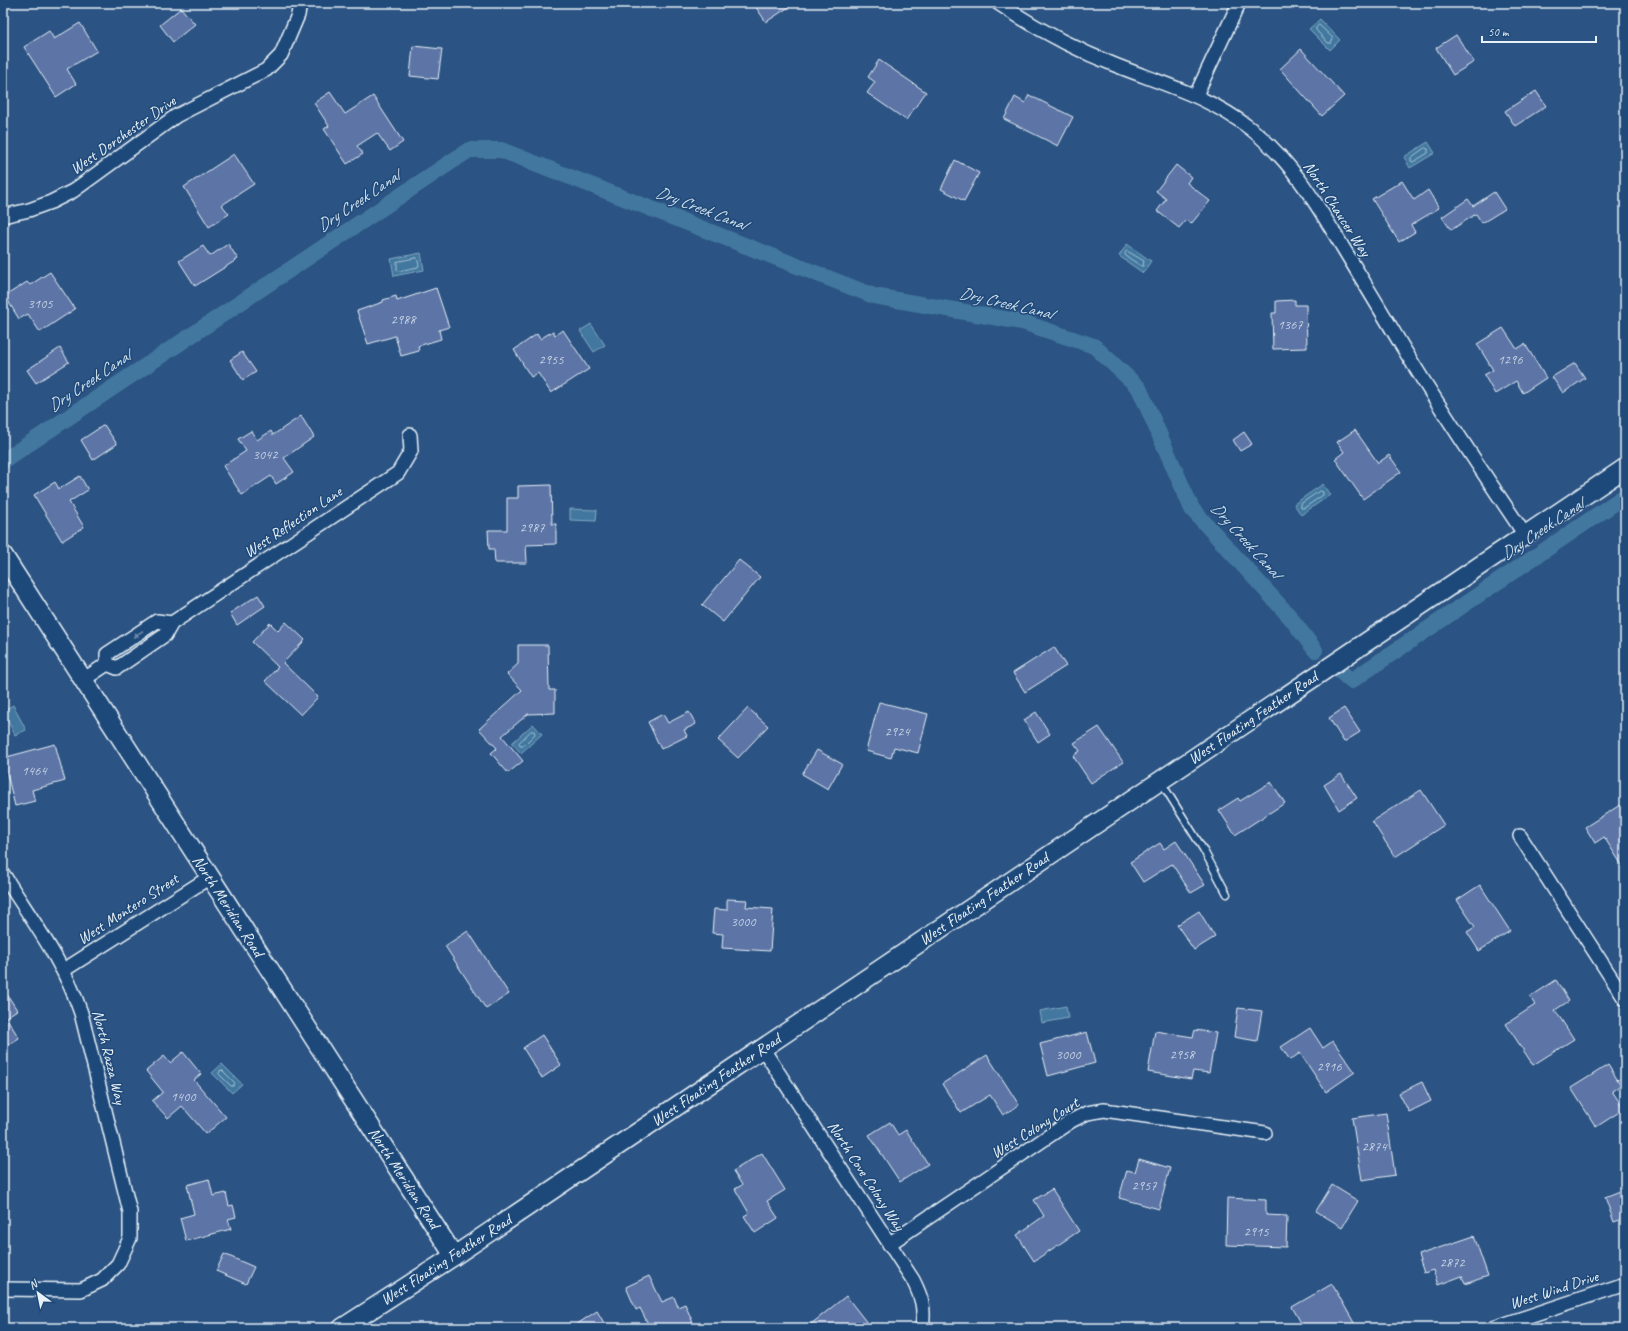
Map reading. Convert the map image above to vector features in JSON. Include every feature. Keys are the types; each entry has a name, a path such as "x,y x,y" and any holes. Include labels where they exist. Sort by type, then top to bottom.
{"main road":[{"name":"West Floating Feather Road","path":"342,1328 454,1256 763,1049 1625,468"},
{"name":"North Meridian Road","path":"3,555 454,1256"}],"street":[{"name":"North Chaucer Way","path":"998,3 1016,16 1070,44 1114,64 1196,95 1216,105 1253,130 1270,145 1299,178 1312,196 1428,389 1525,535"},
{"path":"1196,95 1239,3"},
{"name":"West Dorchester Drive","path":"3,216 29,210 51,202 73,191 176,116 266,70 281,55 299,9"},
{"name":"West Reflection Lane","path":"83,680 107,664 108,654 157,620 172,623 398,473 411,451 410,435"},
{"path":"1520,836 1625,999"},
{"name":"North Razza Way","path":"3,874 64,970 74,992 81,1013 130,1212 130,1238 118,1264 102,1280 82,1290 3,1289"},
{"name":"West Montero Street","path":"64,970 210,877"},
{"name":"North Cove Colony Way","path":"763,1049 913,1280 921,1296 924,1313 922,1328"},
{"name":"West Colony Court","path":"890,1244 1071,1121 1087,1113 1104,1110 1265,1133"},
{"name":"West Wind Drive","path":"1493,1328 1625,1284"}],"lane":[{"path":"1160,781 1203,849 1227,894"}],"water":[{"path":"1320,19 1340,40 1330,50 1309,29"},
{"path":"1428,142 1435,153 1410,168 1404,157"},
{"path":"1127,244 1151,261 1143,273 1119,256"},
{"path":"421,253 424,270 394,276 391,259"},
{"path":"591,324 605,345 594,352 580,331"},
{"path":"1323,484 1330,495 1301,515 1294,504"},
{"path":"570,509 597,510 596,521 570,520"},
{"path":"13,705 26,730 15,735 3,711"},
{"path":"533,724 542,734 521,753 512,743"},
{"path":"1066,1006 1068,1018 1042,1023 1040,1011"},
{"path":"222,1064 242,1084 232,1093 212,1073"}],"building":[{"path":"753,3 795,3 766,22"},
{"path":"181,8 195,24 173,42 160,25"},
{"path":"80,23 97,51 67,69 76,84 56,97 24,47 49,31 54,39"},
{"path":"1456,35 1474,62 1453,75 1436,48"},
{"path":"413,46 442,49 438,79 410,76"},
{"path":"1301,49 1344,96 1322,116 1280,69"},
{"path":"879,60 926,92 906,120 867,93 875,82 868,77"},
{"path":"1536,91 1546,106 1515,126 1505,111"},
{"path":"330,92 345,114 373,96 403,142 390,151 377,133 357,146 363,154 347,164 324,129 329,126 314,103"},
{"path":"1029,95 1073,117 1058,146 1004,119 1015,97 1025,103"},
{"path":"234,154 254,184 222,205 229,214 209,227 184,187"},
{"path":"955,160 979,173 964,201 941,189"},
{"path":"1176,165 1191,177 1187,183 1210,201 1191,224 1186,220 1179,228 1157,211 1166,199 1156,191"},
{"path":"1402,181 1414,200 1428,190 1439,208 1411,225 1415,232 1399,242 1372,199"},
{"path":"1494,192 1505,209 1482,223 1476,214 1451,230 1442,217 1468,199 1473,206"},
{"path":"228,244 238,259 195,286 179,261 203,246 210,256"},
{"path":"50,272 75,309 40,332 28,314 19,319 5,296 27,282 30,285"},
{"path":"436,288 449,327 439,330 441,339 418,346 419,351 401,356 395,336 368,344 357,311 396,296 397,301"},
{"path":"1295,300 1295,305 1306,305 1307,348 1273,349 1272,313 1276,313 1276,301"},
{"path":"1503,328 1517,349 1525,344 1546,378 1523,393 1516,381 1495,394 1484,375 1493,370 1477,344"},
{"path":"563,330 589,369 551,393 538,373 531,377 514,350 537,334 540,339 553,331 555,335"},
{"path":"60,348 69,362 36,383 27,370"},
{"path":"242,352 256,372 243,380 230,360"},
{"path":"1575,363 1585,378 1563,393 1552,377"},
{"path":"301,416 314,437 284,458 294,472 276,484 271,476 242,495 223,466 246,451 238,439 251,431 257,440 271,431 273,435"},
{"path":"104,425 117,444 93,460 81,440"},
{"path":"1355,430 1378,463 1389,455 1401,472 1363,499 1335,459 1344,452 1337,442"},
{"path":"1244,432 1252,444 1240,451 1233,440"},
{"path":"80,476 88,490 69,502 84,527 62,541 34,495 55,482 59,489"},
{"path":"551,485 552,524 556,524 556,544 526,545 527,563 495,563 494,549 489,549 488,530 507,530 507,498 518,498 518,486"},
{"path":"739,560 760,577 723,622 702,605"},
{"path":"258,595 265,606 237,625 230,613"},
{"path":"286,622 305,640 283,663 318,697 301,715 265,681 278,667 252,642 270,623 278,631"},
{"path":"518,645 548,645 549,690 555,690 555,713 528,714 502,736 523,761 508,773 491,753 497,748 479,729 522,690 507,674 518,664"},
{"path":"1054,647 1066,666 1025,692 1013,673"},
{"path":"879,702 928,714 918,753 894,747 891,758 866,751"},
{"path":"748,708 768,726 738,758 718,740"},
{"path":"1344,708 1360,732 1344,742 1329,718"},
{"path":"689,712 696,724 684,730 687,736 661,749 648,722 663,714 668,723"},
{"path":"1036,712 1050,734 1038,742 1024,720"},
{"path":"1099,727 1123,762 1091,783 1073,756 1080,751 1074,743"},
{"path":"55,744 65,781 32,790 35,801 15,806 3,758"},
{"path":"817,750 842,764 828,789 802,774"},
{"path":"1341,774 1357,798 1339,810 1324,785"},
{"path":"1271,782 1285,803 1235,835 1219,810 1238,798 1240,801"},
{"path":"1421,790 1444,825 1395,857 1372,821"},
{"path":"1620,805 1625,813 1625,870 1604,837 1595,843 1585,827"},
{"path":"1176,841 1205,885 1191,893 1172,864 1143,882 1130,862 1160,843 1164,849"},
{"path":"1480,885 1510,931 1479,951 1467,932 1475,927 1457,900"},
{"path":"727,899 747,900 746,907 773,909 770,951 722,948 723,934 712,933 714,909 727,910"},
{"path":"1199,911 1215,937 1194,950 1177,925"},
{"path":"468,931 509,994 486,1009 445,946"},
{"path":"1556,980 1569,1001 1555,1010 1574,1039 1533,1065 1506,1024 1535,1005 1530,997"},
{"path":"3,988 17,1010 6,1017 19,1038 3,1048"},
{"path":"1238,1008 1262,1011 1257,1041 1234,1037"},
{"path":"1310,1028 1323,1048 1333,1041 1355,1072 1326,1092 1300,1053 1290,1060 1281,1047"},
{"path":"1195,1030 1216,1033 1209,1073 1193,1071 1191,1079 1148,1072 1155,1031 1193,1037"},
{"path":"1087,1032 1095,1063 1048,1076 1040,1044"},
{"path":"542,1035 561,1065 542,1078 523,1048"},
{"path":"183,1052 201,1074 194,1080 226,1117 206,1134 182,1106 168,1118 152,1101 163,1092 146,1071 164,1056 170,1063"},
{"path":"987,1055 1019,1105 1003,1115 990,1095 961,1113 942,1084"},
{"path":"1608,1065 1621,1085 1612,1091 1624,1109 1596,1127 1571,1088"},
{"path":"1422,1082 1431,1101 1409,1112 1399,1093"},
{"path":"1386,1113 1395,1175 1362,1180 1352,1118"},
{"path":"890,1122 898,1135 906,1130 928,1164 900,1182 869,1135"},
{"path":"762,1153 785,1190 767,1201 778,1218 755,1233 744,1216 749,1213 735,1189 742,1185 733,1171"},
{"path":"1139,1159 1170,1168 1159,1209 1119,1198 1127,1170 1135,1172"},
{"path":"209,1179 213,1196 226,1193 229,1206 233,1205 236,1217 228,1219 231,1229 186,1241 180,1218 194,1214 187,1185"},
{"path":"1332,1185 1358,1201 1342,1227 1316,1211"},
{"path":"1052,1189 1079,1231 1034,1261 1017,1235 1044,1216 1034,1200"},
{"path":"1625,1189 1625,1218 1614,1222 1605,1197"},
{"path":"1227,1198 1266,1200 1266,1215 1287,1216 1286,1247 1226,1245"},
{"path":"1474,1236 1488,1276 1465,1284 1462,1276 1438,1285 1433,1270 1424,1273 1418,1255"},
{"path":"224,1254 254,1267 246,1284 216,1271"},
{"path":"649,1276 662,1302 674,1297 678,1307 685,1304 693,1323 683,1328 650,1328 640,1308 636,1310 626,1287"},
{"path":"1332,1284 1357,1328 1304,1328 1292,1307"},
{"path":"846,1296 871,1328 806,1328"},
{"path":"597,1311 607,1328 571,1328"}],"waterway":[{"name":"Dry Creek Canal","path":"3,461 469,150 501,150 874,296 1022,322 1094,346 1139,388 1192,509 1290,617 1315,650"},
{"name":"Dry Creek Canal","path":"1342,673 1351,681 1625,496"}]}
